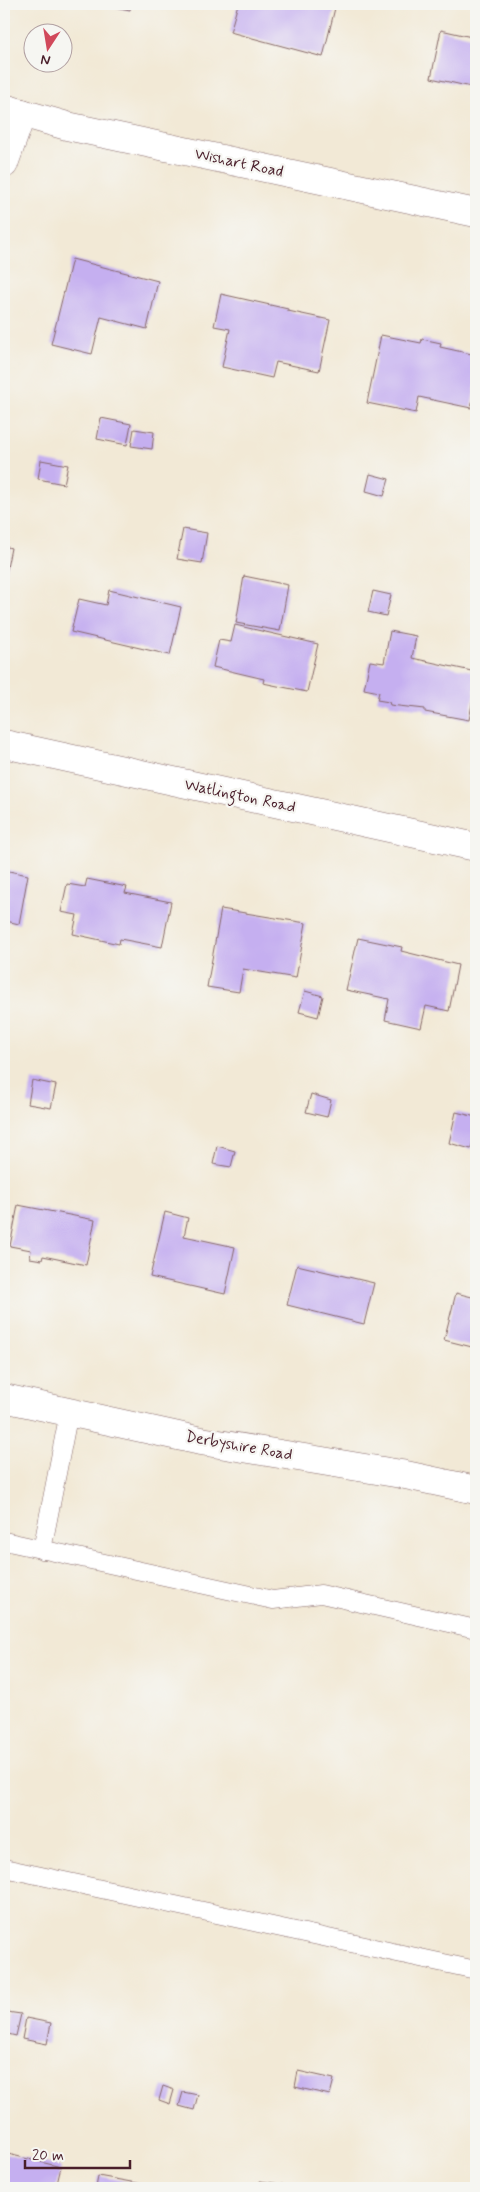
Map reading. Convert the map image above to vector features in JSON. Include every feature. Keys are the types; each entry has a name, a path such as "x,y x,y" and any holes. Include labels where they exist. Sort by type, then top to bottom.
{"street":[{"path":"4,164 13,111"},
{"name":"Wishart Road","path":"13,111 67,126 476,213"},
{"name":"Watlington Road","path":"4,744 476,847"},
{"name":"Derbyshire Road","path":"4,1398 201,1441 401,1474 476,1490"}],"lane":[{"path":"42,1550 69,1412"},
{"path":"4,1541 273,1600 321,1594 476,1629"},
{"path":"4,1868 476,1970"}],"building":[{"path":"99,4 131,4 130,10"},
{"path":"238,4 320,4 335,8 323,57 230,32"},
{"path":"441,30 476,38 476,88 431,78"},
{"path":"72,259 158,281 147,329 101,317 92,354 51,344"},
{"path":"221,294 330,320 319,371 276,362 272,378 222,367 230,329 214,326"},
{"path":"381,335 421,343 422,339 441,343 440,347 476,355 476,382 471,408 419,397 416,413 367,403"},
{"path":"101,418 131,424 127,445 97,439"},
{"path":"134,429 154,432 152,449 131,446"},
{"path":"41,460 68,465 64,484 38,479"},
{"path":"370,474 389,479 384,496 366,491"},
{"path":"183,529 207,533 202,563 177,559"},
{"path":"4,546 11,548 5,578 4,578"},
{"path":"244,576 288,585 280,631 236,623"},
{"path":"109,590 181,607 170,655 71,632 79,599 106,605"},
{"path":"373,591 391,595 386,616 368,612"},
{"path":"235,625 318,644 307,692 263,683 264,679 213,667 219,640 231,642"},
{"path":"390,631 416,636 412,658 476,672 476,683 469,720 425,712 425,709 390,705 389,702 377,700 379,692 364,689 370,661 384,663"},
{"path":"4,870 28,875 19,924 6,921 5,929"},
{"path":"87,879 127,887 125,893 171,902 162,947 120,939 119,944 73,934 77,915 61,912 67,884 85,887"},
{"path":"221,909 306,923 296,978 243,969 239,992 207,987"},
{"path":"358,938 402,947 401,951 458,965 449,1011 426,1006 421,1028 385,1020 389,999 346,990"},
{"path":"305,991 323,996 318,1017 299,1012"},
{"path":"32,1080 56,1085 51,1108 28,1104"},
{"path":"311,1094 331,1100 327,1117 306,1112"},
{"path":"456,1112 476,1117 476,1127 471,1149 449,1143"},
{"path":"217,1146 235,1151 231,1167 213,1164"},
{"path":"18,1205 95,1220 86,1265 43,1256 42,1260 30,1258 31,1250 10,1246"},
{"path":"165,1212 188,1218 184,1236 235,1247 225,1294 150,1277"},
{"path":"297,1265 374,1283 364,1324 287,1305"},
{"path":"456,1293 476,1298 476,1348 444,1340"},
{"path":"7,2012 21,2014 16,2036 4,2033"},
{"path":"26,2018 51,2023 47,2044 22,2039"},
{"path":"298,2071 334,2079 330,2095 295,2087"},
{"path":"163,2086 174,2090 170,2104 159,2100"},
{"path":"183,2092 198,2095 194,2110 179,2106"},
{"path":"4,2153 61,2167 56,2188 4,2188"},
{"path":"98,2176 159,2187 159,2188 96,2188"},
{"path":"260,2181 287,2185 286,2188 259,2188"}]}
